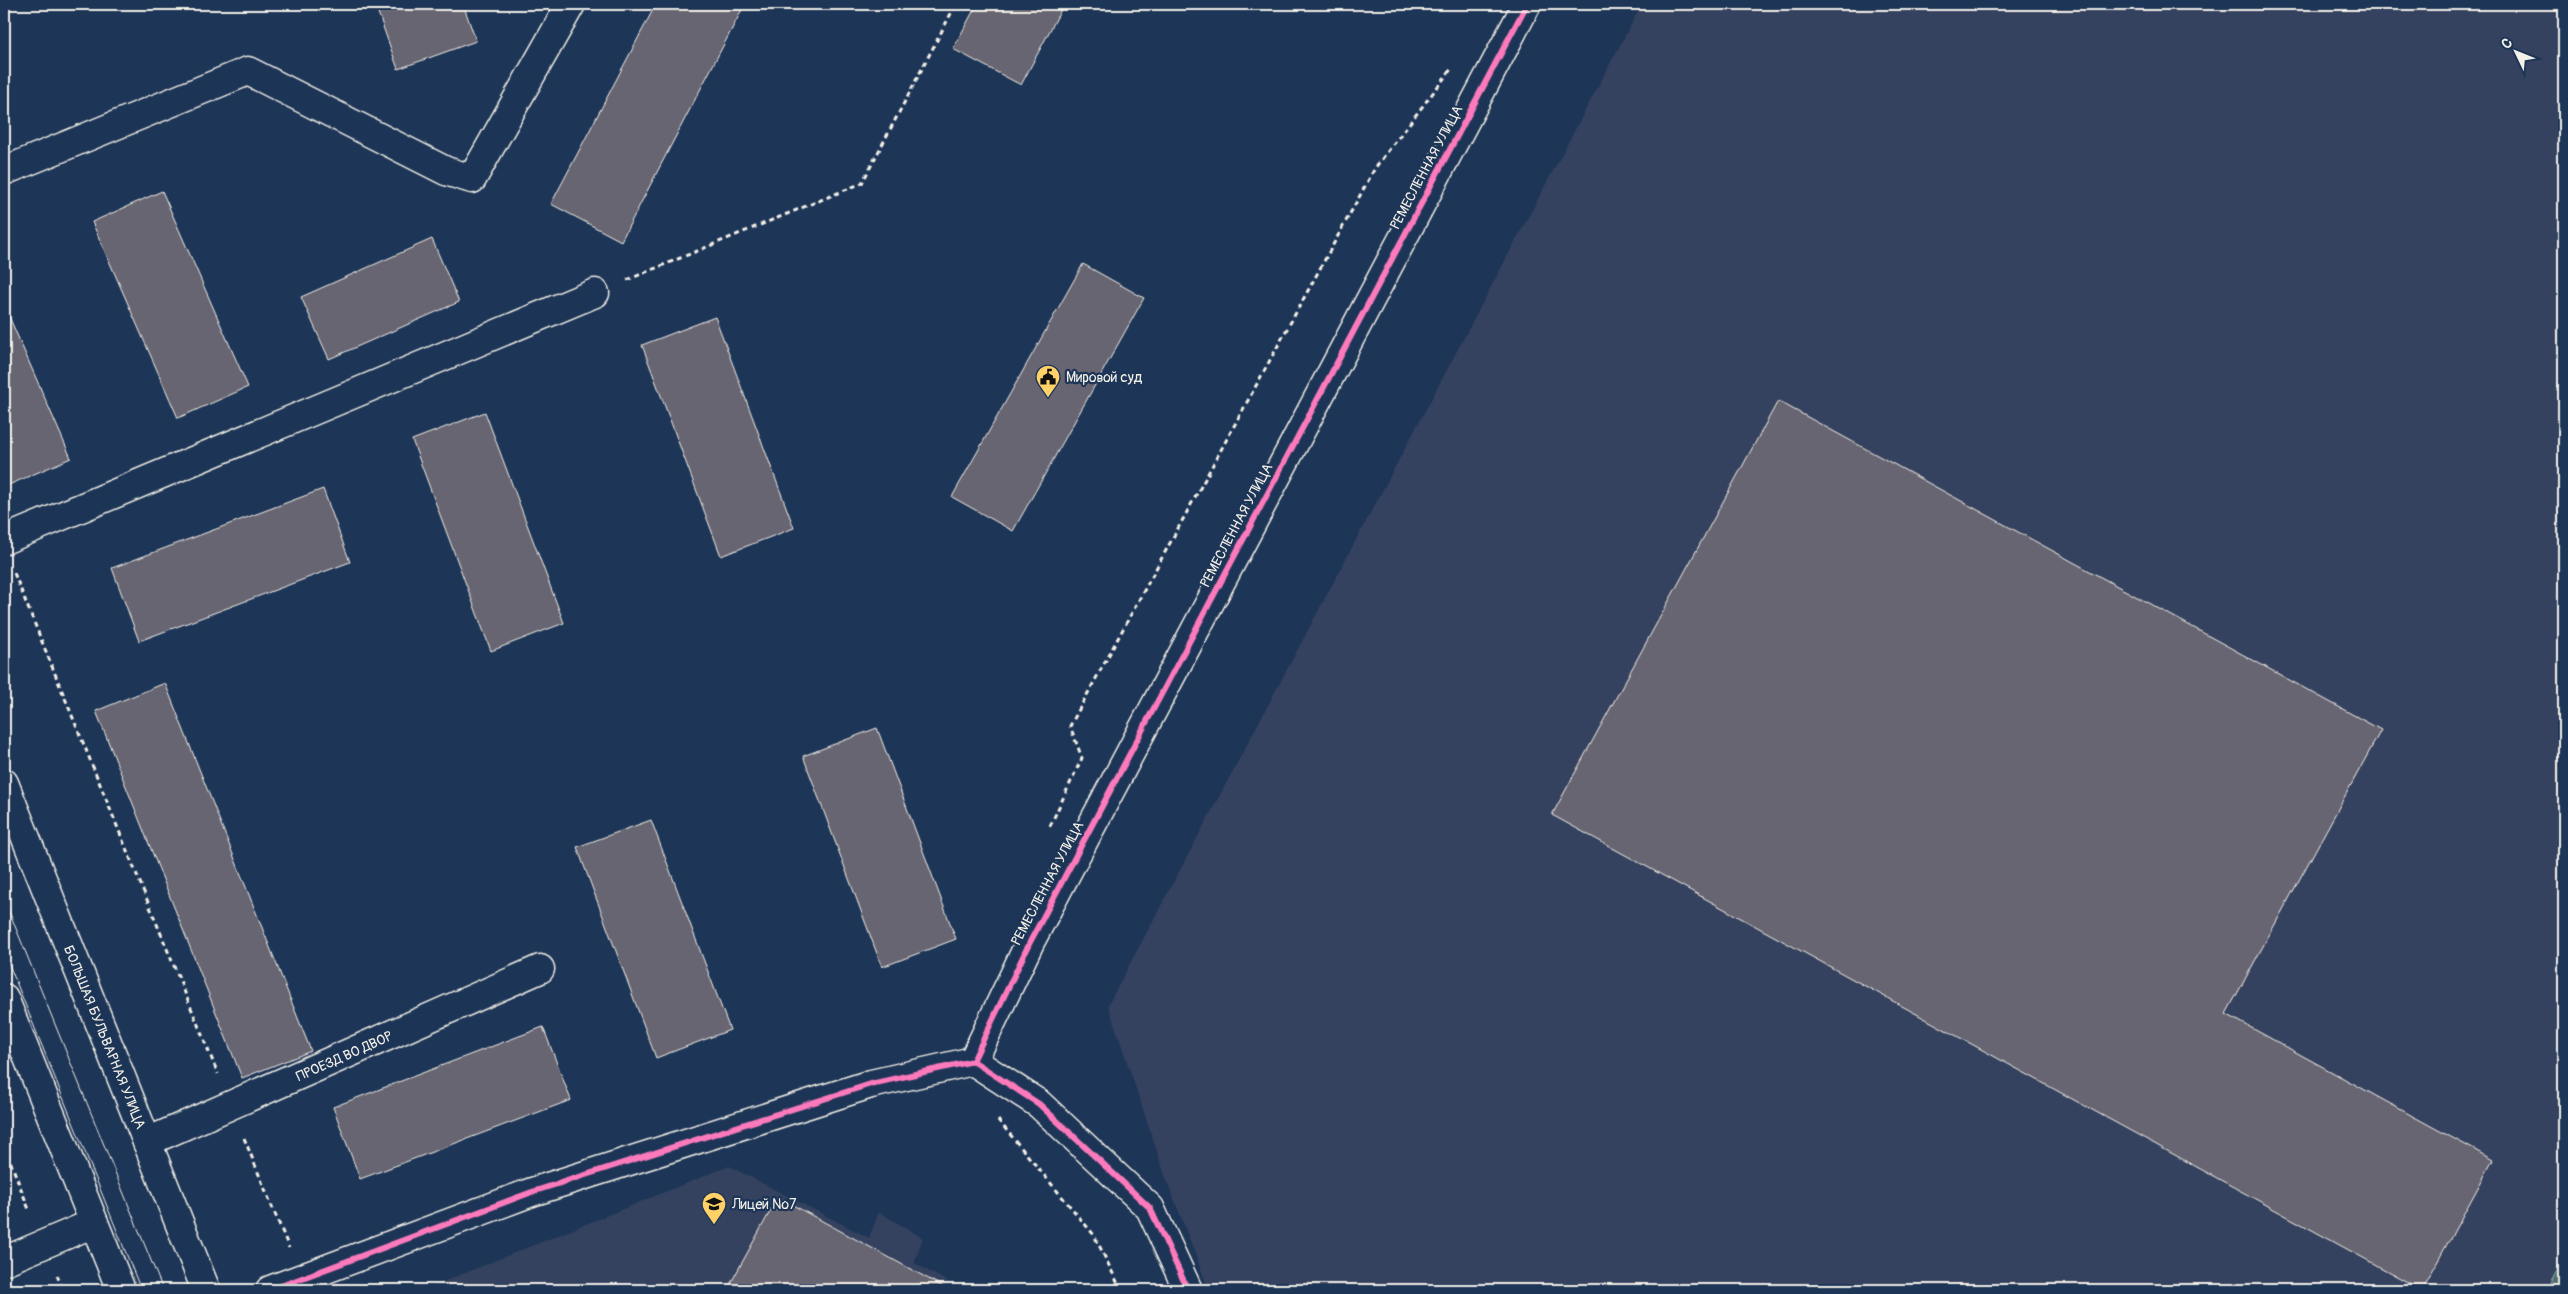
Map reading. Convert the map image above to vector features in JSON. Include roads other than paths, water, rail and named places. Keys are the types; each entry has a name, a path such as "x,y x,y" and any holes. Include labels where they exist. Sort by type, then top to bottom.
{"street":[{"path":"4,171 248,71 446,171 472,178 572,4"},
{"name":"РЕМЕСЛЕННАЯ УЛИЦА","path":"973,1061 1030,942 1527,4"},
{"path":"7,552 595,293"},
{"name":"БОЛЬШАЯ БУЛЬВАРНАЯ УЛИЦА","path":"4,783 206,1290"},
{"name":"ПРОЕЗД ВО ДВОР","path":"147,1142 540,969"},
{"path":"4,998 121,1290"},
{"path":"270,1290 532,1192 871,1084 973,1061 1038,1104 1150,1208 1188,1290"},
{"path":"4,1261 94,1223"}],"tram line":[{"path":"4,899 163,1290"},
{"path":"4,952 141,1290"}],"place":[{"name":"Мировой суд","path":"1048,398"},
{"name":"Лицей №7","path":"714,1225"}]}
